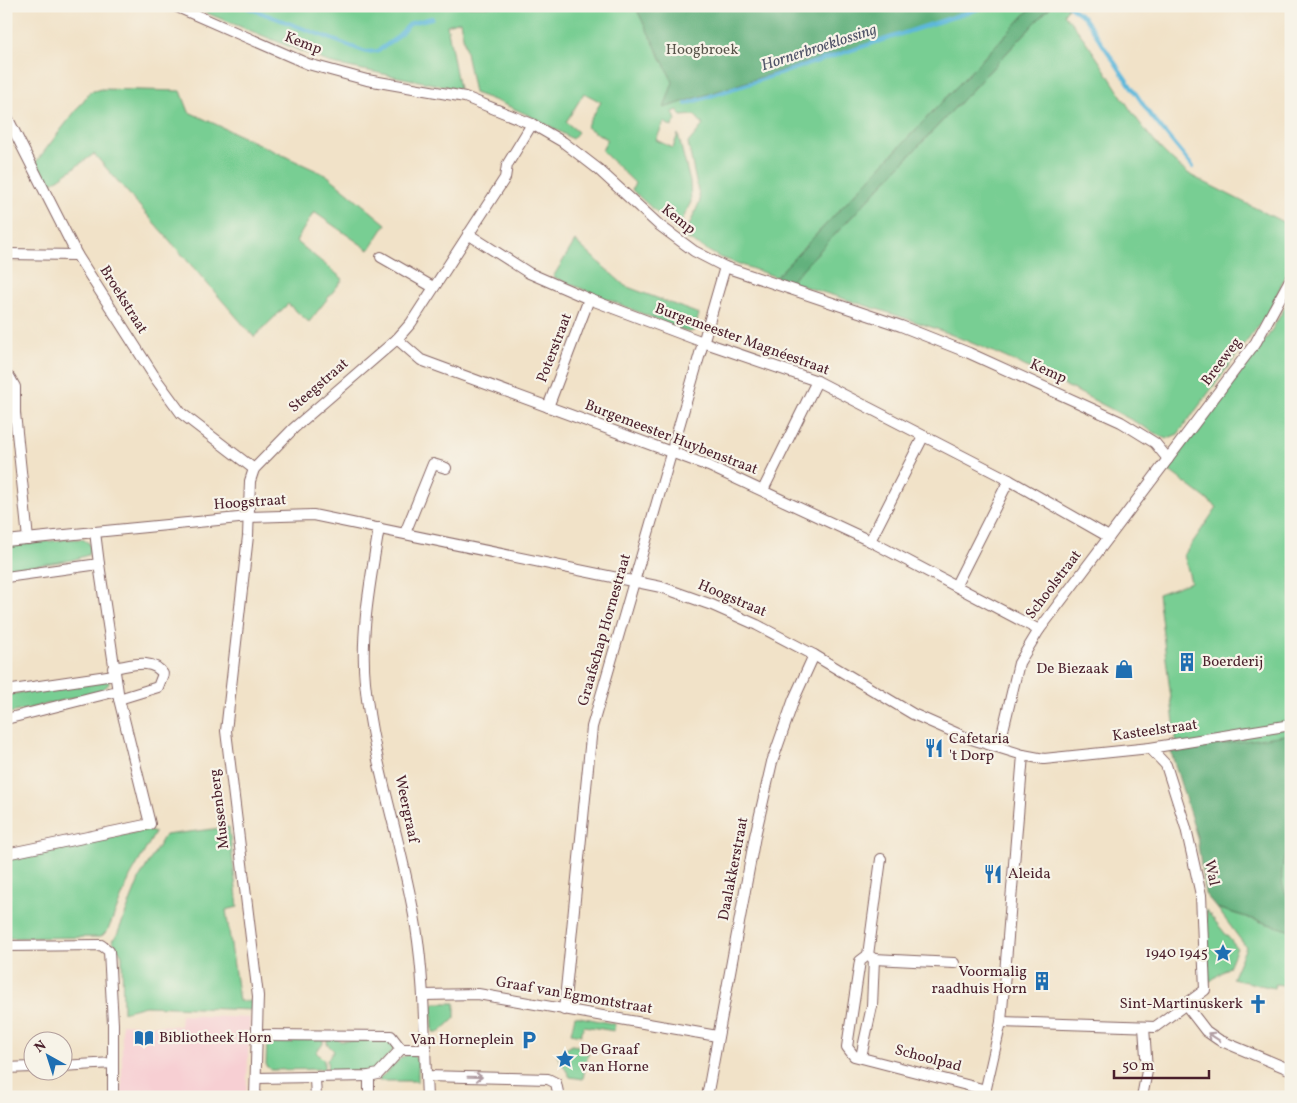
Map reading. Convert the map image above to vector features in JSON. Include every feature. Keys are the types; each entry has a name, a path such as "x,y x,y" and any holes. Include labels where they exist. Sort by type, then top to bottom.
{"street":[{"name":"Kemp","path":"175,6 308,64 367,80 465,97 532,124 563,142 598,169 659,225 687,246 725,267 901,326 969,353 1121,422 1155,443 1168,459"},
{"name":"Broekstraat","path":"6,115 77,255 156,379 181,413 254,469"},
{"name":"Steegstraat","path":"254,469 294,428 397,339 411,323 505,178 507,165 532,124"},
{"name":"Burgemeester Magnéestraat","path":"468,234 529,273 589,299 703,342 817,381 1009,480 1109,537"},
{"path":"6,254 77,255"},
{"path":"381,257 433,287"},
{"name":"Graafschap Hornestraat","path":"564,1010 592,727 725,267"},
{"name":"Breeweg","path":"1168,459 1256,342 1291,278"},
{"name":"Poterstraat","path":"548,407 589,299"},
{"name":"Burgemeester Huybenstraat","path":"397,339 421,360 709,466 763,490 870,541 1039,630"},
{"path":"6,378 10,378 15,387 11,414 28,539"},
{"path":"763,490 817,381"},
{"path":"870,541 923,436"},
{"name":"Schoolstraat","path":"999,747 1019,663 1039,630 1168,459"},
{"path":"405,533 433,464 446,468"},
{"path":"249,517 250,481 254,469"},
{"path":"956,586 1009,480"},
{"name":"Hoogstraat","path":"6,541 249,517 313,515 636,580 661,586 712,605 814,655 913,714 966,737 1023,755"},
{"name":"Mussenberg","path":"249,517 226,731 258,996 255,1097"},
{"name":"Weergraaf","path":"379,528 367,610 365,681 371,719 416,926 424,995 426,1035 424,1049 427,1097"},
{"path":"6,854 150,824 118,695 94,532"},
{"path":"6,577 99,564"},
{"name":"Daalakkerstraat","path":"707,1097 754,836 772,762 794,699 814,655"},
{"path":"6,691 114,672 151,663 159,668 163,674 158,688 6,719"},
{"name":"Kasteelstraat","path":"1023,755 1044,759 1150,748 1291,725"},
{"name":"Wal","path":"1150,748 1166,765 1186,828 1200,895 1205,990 1186,1005"},
{"path":"985,1093 1001,1022 1023,755"},
{"path":"881,859 871,957 872,1006 861,1057 854,1056 847,1047 860,961 871,957 954,963"},
{"path":"6,946 101,945 108,951 113,1097"},
{"name":"Graaf van Egmontstraat","path":"424,995 478,994 717,1036"},
{"path":"1001,1022 1155,1027 1186,1005 1206,1031 1219,1040 1291,1070"},
{"path":"1142,1097 1147,1071 1144,1027"},
{"path":"258,1035 391,1036 401,1049"},
{"path":"257,1078 315,1079 369,1076 378,1074 401,1049 424,1049"},
{"name":"Schoolpad","path":"861,1057 985,1093"},
{"path":"72,1065 113,1063"},
{"path":"6,1068 22,1067"},
{"path":"369,1076 369,1097"},
{"path":"426,1076 548,1079 556,1083 559,1095"},
{"path":"315,1079 316,1097"}],"shaded area":[{"path":"181,1015 250,1018 246,1097 122,1097 122,1024 180,1026"}],"green space":[{"name":"Hoogbroek","path":"189,6 1033,6 776,277 719,257 684,237 700,201 688,143 703,125 695,115 681,116 678,110 673,112 676,120 672,127 664,122 656,140 673,148 678,134 690,182 691,202 677,231 632,190 635,183 602,151 607,139 586,127 601,102 584,93 566,122 578,132 572,139 524,113 474,93 460,21 447,25 459,89 333,64"},
{"name":"Hoogbroek","path":"635,6 985,6 664,108 673,82"},
{"path":"1033,6 1051,6 790,282 776,277"},
{"path":"1051,6 1069,6 1064,14 1096,55 1138,120 1171,159 1192,176 1291,226 1291,265 1268,313 1178,434 1166,439 1052,379 993,352 934,328 790,282"},
{"path":"101,89 181,91 189,112 328,176 386,224 369,250 314,212 296,241 343,279 309,322 288,304 254,337 94,154 48,186 36,162 90,92"},
{"path":"575,241 625,286 699,314 694,331 687,332 553,277"},
{"path":"1291,297 1291,926 1178,755 1158,594 1191,582 1184,555 1217,507 1167,469 1267,338"},
{"path":"82,539 89,543 88,555 72,560 6,570 6,546"},
{"path":"108,678 109,684 101,691 6,714 6,695"},
{"path":"1291,734 1291,843 1283,864 1282,880 1286,894 1291,899 1291,931 1217,908 1205,894 1197,837 1171,752"},
{"path":"229,827 238,907 226,910 239,1001 251,1001 252,1010 145,1006 123,1012 122,955 112,940 117,935 140,877 165,835"},
{"path":"147,830 155,833 130,877 108,930 101,937 6,938 6,859"},
{"path":"1217,908 1291,931 1291,986 1275,984 1274,988 1232,979 1246,947"},
{"path":"1206,910 1237,948 1229,967 1209,982"},
{"path":"434,1003 455,1003 455,1018 440,1032 433,1032 432,1007"},
{"path":"575,1016 615,1024 614,1031 584,1026 581,1035 571,1033"},
{"path":"323,1037 323,1044 316,1052 324,1060 324,1069 271,1070 266,1066 267,1038"},
{"path":"327,1037 337,1037 340,1041 391,1040 397,1047 372,1071 328,1072 327,1060 334,1051 327,1044"},
{"path":"572,1045 589,1048 583,1079 570,1077 557,1055"},
{"path":"411,1054 418,1060 418,1081 379,1081 402,1057"}],"waterway":[{"name":"Hornerbroeklossing","path":"243,6 366,52 378,51 395,39 411,23 432,18"},
{"name":"Hornerbroeklossing","path":"686,104 987,6"},
{"name":"Hornerbroeklossing","path":"1069,6 1084,17 1151,116 1193,167"}],"place":[{"name":"Boerderij","path":"1187,662"},
{"name":"De Biezaak","path":"1124,669"},
{"name":"Cafetaria 't Dorp","path":"934,748"},
{"name":"Aleida","path":"993,874"},
{"name":"1940 1945","path":"1223,953"},
{"name":"Voormalig raadhuis Horn","path":"1042,981"},
{"name":"Sint-Martinuskerk","path":"1258,1004"},
{"name":"Bibliotheek Horn","path":"144,1038"},
{"name":"Van Horneplein","path":"529,1040"},
{"name":"De Graaf van Horne","path":"565,1059"}]}
